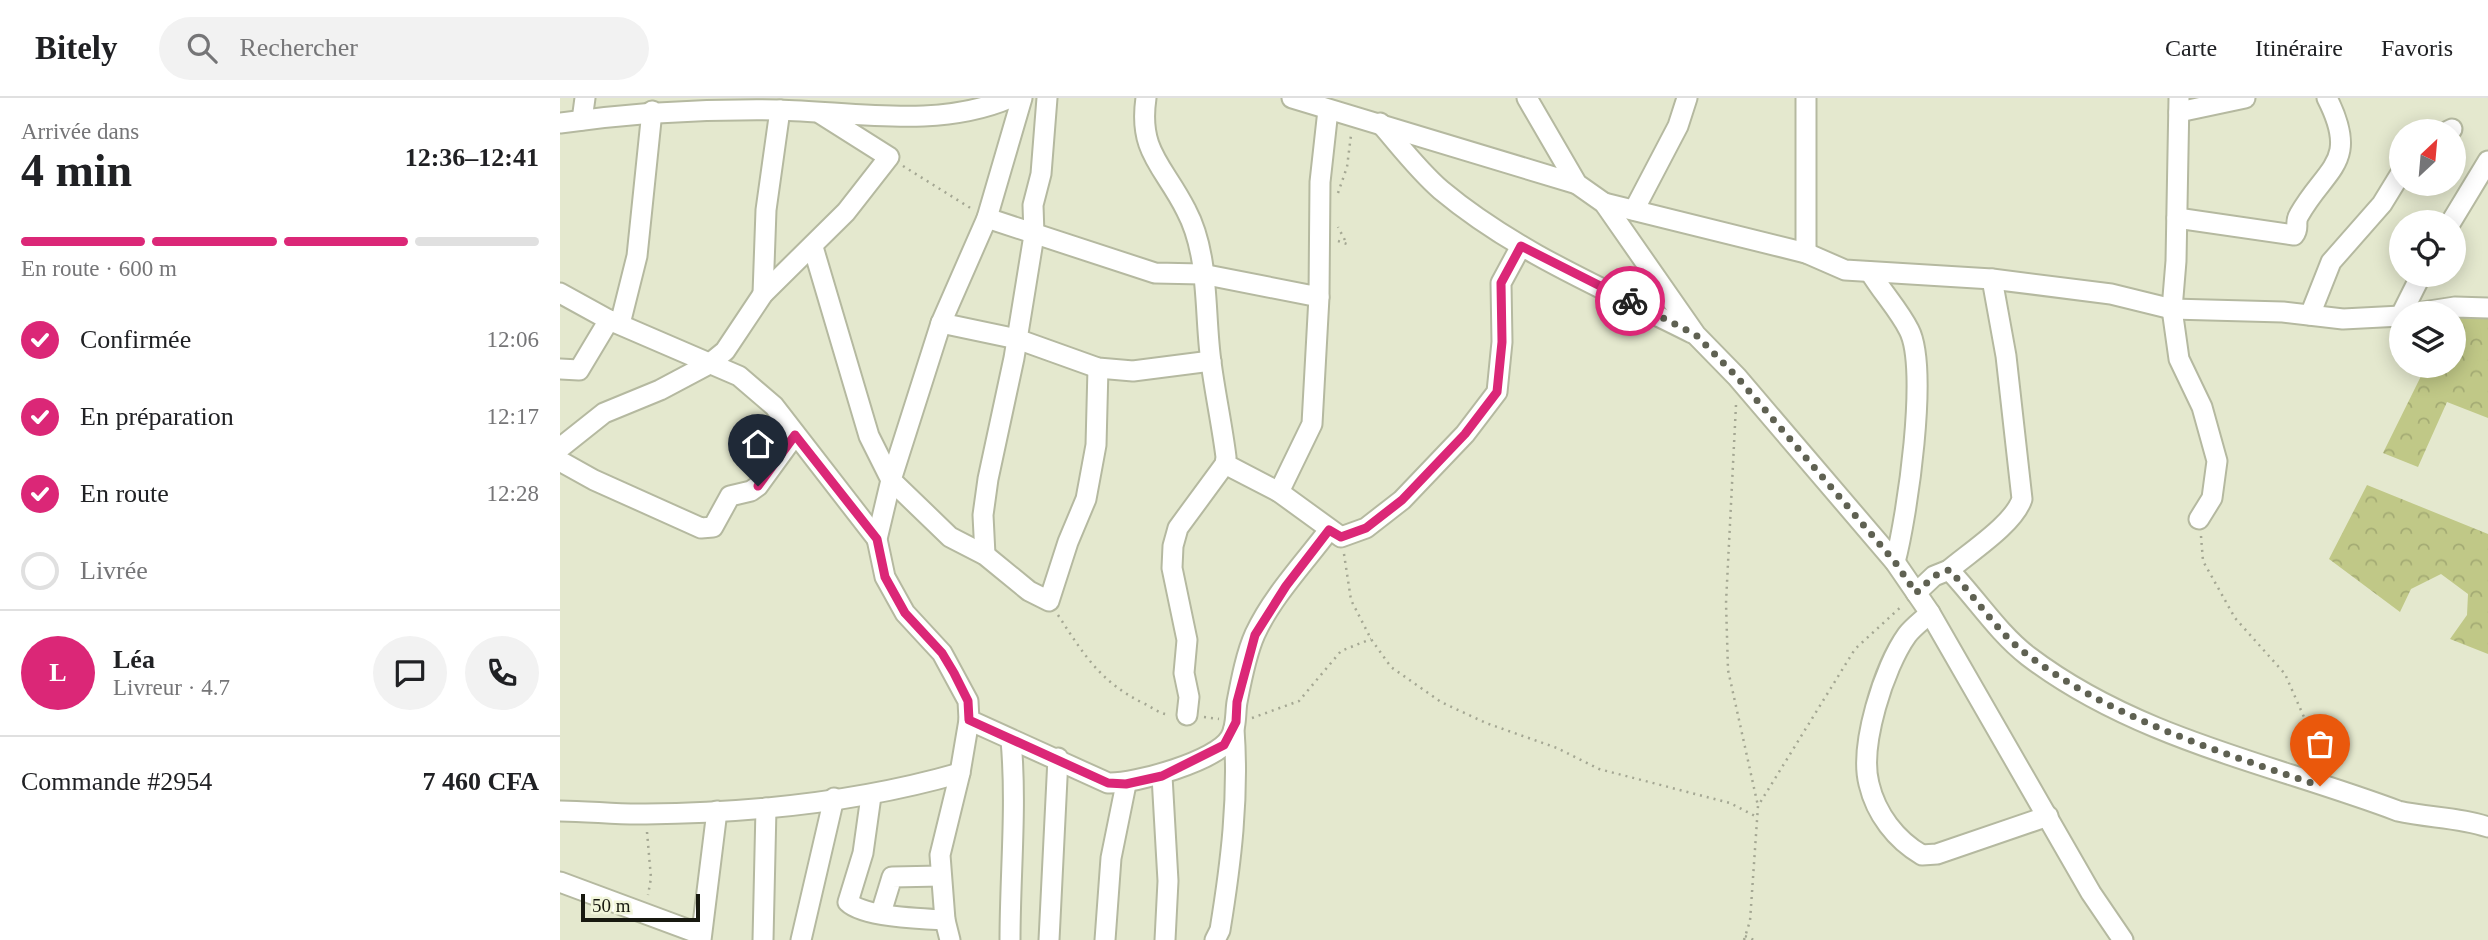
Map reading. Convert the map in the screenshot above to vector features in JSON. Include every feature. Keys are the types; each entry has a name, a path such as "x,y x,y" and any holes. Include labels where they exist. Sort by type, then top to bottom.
{"street":[{"path":"582,120 585,98"},
{"path":"928,116 944,98"},
{"path":"560,122 652,111 780,110 821,114 928,116 971,111 1010,98"},
{"path":"950,940 945,920 940,855 960,773 969,720 968,701 942,653 905,613 885,577 877,539 891,480 941,323 987,218 1021,98"},
{"path":"985,555 983,515 1034,235 1033,205 1042,162 1047,98"},
{"path":"1146,98 1144,125 1147,146 1187,211 1199,240 1210,361 1226,449 1225,464 1178,528 1172,546 1172,568 1187,639 1184,673 1189,697 1187,715"},
{"path":"1292,98 1577,184 1604,203 1696,335 1737,377 1895,562 1930,613 2091,892 2123,940"},
{"path":"1527,98 1577,184"},
{"path":"1634,210 1678,125 1687,98"},
{"path":"1806,98 1806,253"},
{"path":"2199,519 2212,498 2217,461 2202,407 2179,359 2172,309 2179,105 2245,98"},
{"path":"2177,218 2294,235 2298,231 2298,216 2333,172 2339,155 2335,121 2327,98"},
{"path":"763,294 766,210 780,110"},
{"path":"1279,492 1312,424 1319,297 1321,148 1328,110"},
{"path":"560,369 579,370 615,322 638,256 652,111"},
{"path":"560,448 604,413 660,390 709,364 737,337 763,294 813,247 862,194 889,157 821,114"},
{"path":"1380,123 1442,191 1521,246 1696,335"},
{"path":"2458,210 2488,161"},
{"path":"2310,316 2331,262 2389,193"},
{"path":"1604,203 1806,253 1845,271 1992,279 2111,294 2172,309 2343,319 2389,316"},
{"path":"987,218 1155,273 1202,274 1319,297"},
{"path":"1216,940 1231,861 1237,797 1234,729 1255,635 1286,586 1335,534 1366,528 1402,500 1465,434 1497,392 1502,342 1501,283 1521,246"},
{"path":"813,247 869,436 891,480 950,537 985,555 1029,591 1049,601 1068,542 1086,499 1096,445 1098,368"},
{"path":"1870,272 1910,330 1918,360 1910,492 1895,562"},
{"path":"1916,593 1934,576 1949,570 2003,525 2019,508 2022,499 2006,356 1992,279"},
{"path":"560,293 615,322 739,376 758,391 877,539"},
{"path":"2466,308 2488,309"},
{"path":"941,323 1017,339 1098,368 1133,371 1210,361"},
{"path":"560,461 701,528 713,527 730,496 751,491 758,486 795,435"},
{"path":"1225,464 1279,492 1335,534"},
{"path":"1949,570 2027,656 2077,690 2162,732 2398,811 2435,820 2465,819 2488,827"},
{"path":"1930,613 1908,634 1894,659 1873,717 1866,767 1869,785 1892,834 1922,856 1937,854 2048,816"},
{"path":"969,720 1010,740 1058,758 1090,776 1108,783 1126,784 1162,776 1224,745 1234,729"},
{"path":"1010,740 1014,781 1010,940"},
{"path":"1049,940 1058,758"},
{"path":"560,811 646,814 766,808 834,798 871,796 960,773"},
{"path":"1162,776 1168,881 1165,940"},
{"path":"1105,940 1111,858 1126,784"},
{"path":"871,796 863,853 848,902 860,909 881,913 945,920"},
{"path":"801,940 834,798"},
{"path":"763,940 766,808"},
{"path":"560,882 700,937 717,811"},
{"path":"881,913 892,877 941,876"}],"path":[{"path":"1336,201 1347,167 1353,118"},
{"path":"889,157 987,218"},
{"path":"1320,236 1347,244 1336,222"},
{"path":"1737,377 1726,603 1728,670 1758,806 1750,921 1744,938 1754,940"},
{"path":"2199,519 2203,561 2235,618 2285,674 2311,733 2346,792"},
{"path":"1335,534 1351,600 1371,639 1391,667 1441,702 1486,723 1557,748 1600,769 1730,803 1757,817"},
{"path":"1758,806 1855,649 1916,593"},
{"path":"643,913 651,878 646,814"}],"green space":[{"path":"2466,313 2488,318 2488,418 2447,402 2418,467 2383,453 2420,378 2466,378"},
{"path":"2367,485 2488,534 2488,654 2450,639 2467,615 2468,594 2441,574 2411,589 2400,612 2329,559"}],"way so far":[{"path":"1630,301 1696,335 1737,377 1895,562 1916,593 1934,576 1949,570 2027,656 2077,690 2162,732 2320,786"}],"route":[{"path":"758,486 795,435 877,539 885,577 905,613 942,653 954,673 968,701 969,720 998,735 1058,758 1090,776 1108,783 1126,784 1162,776 1224,745 1236,722 1237,702 1255,635 1286,586 1329,530 1341,537 1366,528 1402,500 1465,434 1497,392 1502,342 1501,283 1521,246 1630,301"}]}
